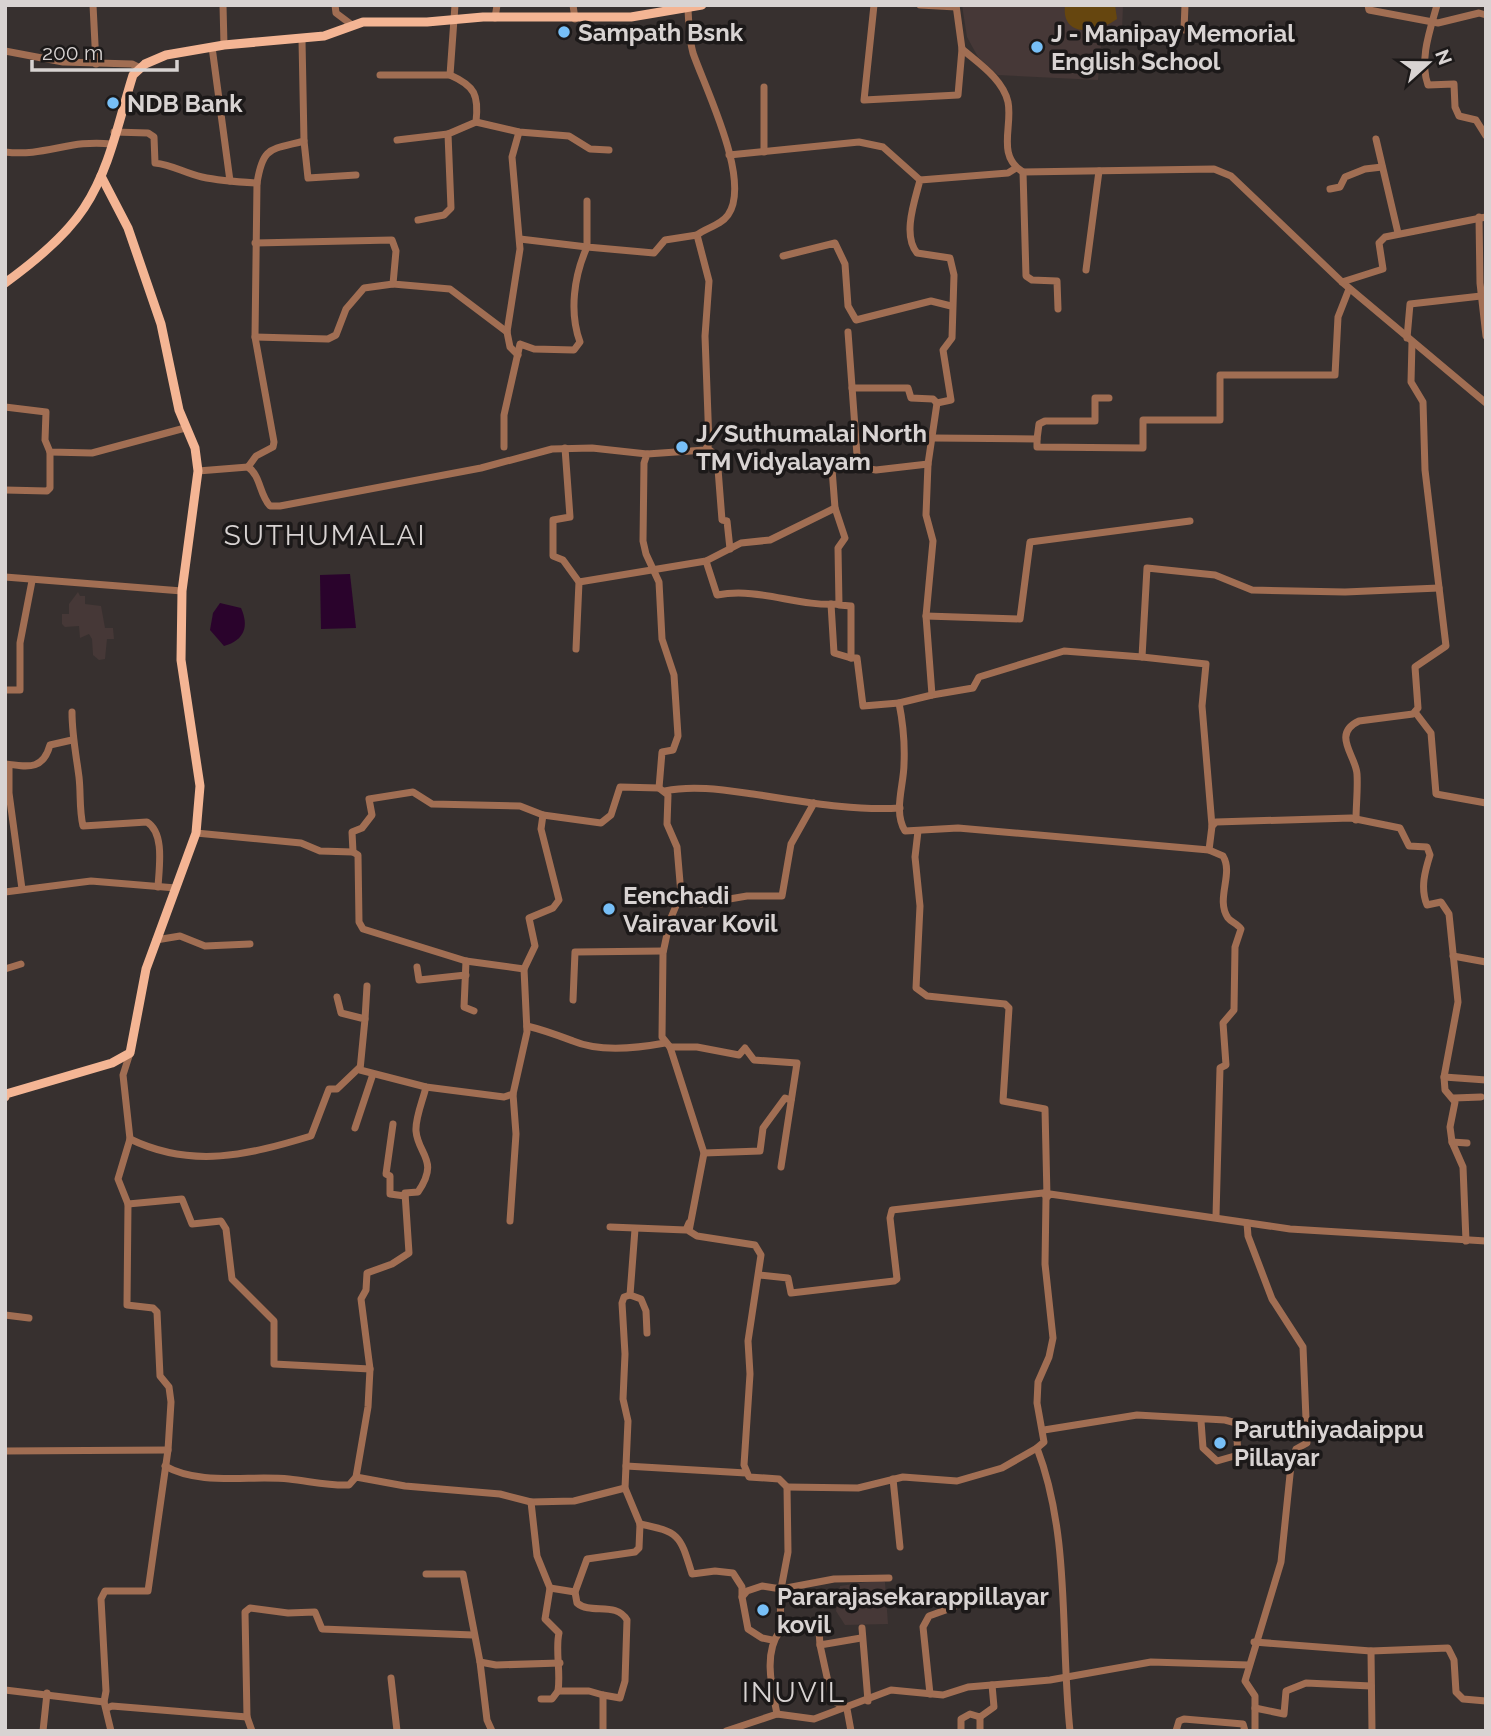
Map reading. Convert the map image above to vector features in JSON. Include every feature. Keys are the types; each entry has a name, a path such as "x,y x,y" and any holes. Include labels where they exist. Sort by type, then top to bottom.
{"main road":[{"path":"5,282 31,264 84,209 101,176 133,75 140,68 166,55 212,47 302,40 324,36 352,25 455,19 575,20 631,17 688,10 702,5"},
{"path":"6,1095 112,1063 130,1053 146,969 196,833 200,786 181,660 182,591 198,471 195,448 185,428 161,324 128,228 101,176"}],"street":[{"path":"93,5 96,64"},
{"path":"223,5 224,46"},
{"path":"335,5 336,13 352,25"},
{"path":"450,75 455,5"},
{"path":"495,18 497,5"},
{"path":"573,5 575,20"},
{"path":"874,5 864,100 958,95 962,48 956,6 920,5"},
{"path":"1184,30 1185,5"},
{"path":"1368,5 1369,10 1432,22 1486,15"},
{"path":"1437,5 1424,60 1428,85 1454,84 1455,107 1459,116 1476,120 1486,136"},
{"path":"1469,5 1470,15"},
{"path":"520,239 654,253 665,240 697,235 719,224 730,212 734,186 729,155 715,103 693,53 688,10"},
{"path":"302,40 304,169 308,178 356,175"},
{"path":"212,47 229,156 229,181"},
{"path":"962,48 1000,83 1008,102 1006,139 1009,159 1019,170 1026,276 1032,280 1057,281 1058,309"},
{"path":"5,51 96,64 132,64 140,68"},
{"path":"380,75 450,75 468,82 473,90 476,122"},
{"path":"764,87 764,152"},
{"path":"397,140 448,134 476,122 519,132 569,136 590,149 609,150"},
{"path":"114,132 148,133 154,137 155,163 175,165 187,173 204,178 257,183"},
{"path":"518,355 510,347 508,332 520,239 512,157 519,132"},
{"path":"418,220 444,215 451,208 448,134"},
{"path":"1376,139 1398,233"},
{"path":"248,467 256,456 273,447 274,442 255,337 257,183 261,160 268,152 304,141"},
{"path":"729,155 859,142 883,147 920,180 1019,170 1214,169 1231,176 1349,289 1486,402"},
{"path":"5,152 45,153 63,144 111,144"},
{"path":"1330,189 1340,187 1345,177 1365,169 1382,167"},
{"path":"1086,270 1098,171"},
{"path":"920,180 910,225 913,249 917,253 953,260 952,338 943,350 955,399 937,403"},
{"path":"504,447 504,415 520,344 534,349 574,350 580,342 576,331 575,294 578,267 587,247 587,201"},
{"path":"1342,282 1383,269 1379,243 1385,237 1482,217 1481,296 1486,336"},
{"path":"697,235 710,295 705,346 711,434 707,448"},
{"path":"255,243 392,240 396,251 393,284"},
{"path":"783,256 835,243 845,264 848,306 856,320 931,301 951,306"},
{"path":"255,337 328,338 335,335 346,309 364,288 393,284 450,289 508,332"},
{"path":"1109,398 1095,398 1095,421 1045,421 1039,425 1037,447 1143,447 1143,420 1220,420 1220,374 1335,375 1338,317 1349,289"},
{"path":"1356,820 1357,771 1349,757 1346,734 1351,725 1359,721 1399,717 1415,712 1418,708 1415,667 1446,646 1425,470 1423,402 1411,382 1410,304 1481,296"},
{"path":"848,332 858,467"},
{"path":"852,388 908,388 911,398 933,399 937,403"},
{"path":"932,695 926,616 933,541 926,515 928,464 937,403"},
{"path":"5,407 46,412 45,440 50,452 50,488 47,491 5,490"},
{"path":"50,452 92,453 185,428"},
{"path":"933,438 1037,439"},
{"path":"198,471 248,467 256,472 261,494 266,502 270,506 279,506 481,468 565,448 647,454 697,452 707,448"},
{"path":"565,448 570,517 553,520 553,556 563,559 579,582 576,649"},
{"path":"707,448 717,456 722,520 727,521 730,549"},
{"path":"610,1227 686,1230 704,1153 662,1037 663,951 670,920 681,894 681,869 674,835 667,824 662,789 662,752 673,750 678,736 674,675 662,639 661,593 643,541 642,502 647,454"},
{"path":"928,464 876,470 858,467 832,469 835,508 845,538 838,548 834,653 857,658 863,706 899,703 973,688 979,677 1064,652 1206,664 1202,706 1212,826 1209,850"},
{"path":"579,582 706,561 741,543 770,540 835,508"},
{"path":"926,616 1020,618 1030,542 1190,521"},
{"path":"706,561 717,595 754,591 804,603 851,606 852,658"},
{"path":"1142,657 1147,568 1215,576 1252,590 1345,592 1439,588"},
{"path":"5,577 182,591"},
{"path":"5,690 20,690 20,643 32,581"},
{"path":"899,703 904,755 900,808 905,831 958,828 1209,850 1223,856 1228,864 1225,909 1228,918 1241,929 1235,947 1234,1010 1223,1023 1226,1065 1220,1068 1216,1216"},
{"path":"72,712 72,740 83,826 147,822 152,825 158,835 158,887"},
{"path":"1415,712 1431,733 1436,794 1486,803"},
{"path":"22,889 7,764 39,765 46,760 50,745 72,740"},
{"path":"353,852 352,832 362,828 372,815 369,799 413,792 432,804 520,806 543,815 601,823 611,815 620,787 727,791 869,810 900,808"},
{"path":"701,904 747,896 782,896 791,844 814,803"},
{"path":"510,1221 516,1135 513,1094 527,1027 524,969 535,946 529,918 553,908 559,900 541,829 543,815"},
{"path":"1212,826 1216,822 1356,820 1400,828 1409,846 1427,847 1430,855 1424,873 1423,895 1427,905 1441,902 1449,914 1458,1002 1444,1077 1445,1090 1454,1098 1481,1097"},
{"path":"787,1487 858,1488 893,1479 919,1477 957,1481 979,1477 1002,1468 1044,1442 1044,1430 1037,1404 1038,1382 1049,1357 1053,1338 1045,1264 1045,1109 1003,1101 1009,1007 1005,1004 927,996 916,988 920,906 915,857 918,831"},
{"path":"196,833 301,843 335,853 353,852 359,855 359,922 363,929 466,961 524,969"},
{"path":"5,892 91,881 176,888"},
{"path":"156,940 180,936 205,946 250,944"},
{"path":"573,1000 575,952 663,951"},
{"path":"1453,956 1486,962"},
{"path":"466,961 464,1007 474,1011"},
{"path":"5,969 21,964"},
{"path":"417,967 419,980 466,975"},
{"path":"130,1139 200,1159 263,1150 311,1136 329,1089 337,1089 359,1068 367,1025 367,986"},
{"path":"337,997 341,1013 365,1020"},
{"path":"527,1027 556,1032 574,1042 590,1045 697,1047 739,1055 745,1048 754,1060 797,1063 781,1167"},
{"path":"111,1731 106,1705 101,1599 105,1591 148,1591 168,1450 171,1402 169,1387 160,1376 157,1312 153,1308 127,1305 128,1204 118,1179 130,1139 123,1075 130,1053"},
{"path":"359,1068 426,1087 505,1097 513,1094"},
{"path":"355,1128 373,1073"},
{"path":"1444,1077 1486,1080"},
{"path":"165,1466 181,1475 288,1479 337,1485 349,1485 356,1477 369,1407 370,1369 361,1299 366,1290 367,1273 372,1268 393,1264 409,1253 405,1193 418,1192 425,1183 428,1158 416,1131 426,1087"},
{"path":"704,1153 761,1151 763,1128 785,1098 791,1100"},
{"path":"1454,1098 1450,1127 1452,1142 1463,1167 1466,1241"},
{"path":"393,1125 386,1174 390,1177 390,1195 405,1196"},
{"path":"1452,1142 1467,1143"},
{"path":"759,1275 788,1278 791,1293 894,1282 897,1279 890,1218 892,1210 1043,1193 1047,1197"},
{"path":"1047,1197 1059,1193 1247,1223 1351,1234 1486,1241"},
{"path":"128,1204 182,1199 192,1224 221,1221 226,1229 232,1279 274,1321 274,1364 370,1369"},
{"path":"689,1222 689,1231 697,1236 755,1245 761,1255 748,1341 746,1474"},
{"path":"1247,1223 1251,1246 1272,1299 1303,1347 1307,1443 1296,1449 1291,1465 1281,1562 1254,1642 1245,1681 1255,1696 1255,1731"},
{"path":"630,1295 635,1229"},
{"path":"558,1691 589,1691 616,1699 621,1695 627,1656 627,1620 622,1613 613,1609 583,1608 577,1602 575,1592 587,1559 638,1550 640,1524 625,1488 628,1421 623,1399 624,1297 630,1295 641,1299 646,1311 647,1334"},
{"path":"5,1315 29,1318"},
{"path":"1044,1430 1137,1415 1236,1423 1238,1455 1217,1461 1203,1448 1201,1421"},
{"path":"1037,1448 1058,1520 1064,1677 1070,1731"},
{"path":"5,1451 168,1450"},
{"path":"626,1466 746,1474 779,1479 787,1487 788,1552 781,1588 780,1631 772,1640 771,1671 777,1714"},
{"path":"356,1477 405,1486 500,1494 531,1503 574,1501 625,1488"},
{"path":"893,1479 900,1547"},
{"path":"531,1503 537,1556 550,1588 545,1619 558,1630 560,1662 558,1691 552,1699 541,1699"},
{"path":"640,1524 670,1530 682,1545 692,1574 715,1571 733,1573 742,1587 748,1629 762,1638 772,1640"},
{"path":"426,1574 463,1574 473,1635 481,1662 487,1720 492,1731"},
{"path":"742,1597 747,1591 762,1586 781,1588 834,1579 889,1578"},
{"path":"550,1588 575,1592"},
{"path":"930,1694 923,1627 929,1616 954,1607 952,1597"},
{"path":"252,1731 247,1717 244,1612 250,1608 274,1609 288,1613 316,1612 322,1629 414,1635 473,1635"},
{"path":"862,1628 868,1701"},
{"path":"819,1631 832,1700 847,1709 851,1731"},
{"path":"820,1645 861,1638"},
{"path":"1254,1642 1371,1651 1448,1648 1454,1660 1456,1692 1464,1699 1486,1701"},
{"path":"1371,1651 1372,1731"},
{"path":"481,1662 496,1665 560,1662"},
{"path":"726,1731 739,1729 777,1714 814,1719 847,1709 891,1690 943,1695 992,1685 1064,1677 1151,1662 1248,1665"},
{"path":"391,1678 397,1731"},
{"path":"1255,1708 1284,1714 1286,1691 1306,1683 1371,1686"},
{"path":"980,1717 994,1707 992,1685"},
{"path":"5,1690 47,1693 112,1706 247,1717"},
{"path":"43,1731 47,1693"},
{"path":"603,1695 603,1731"},
{"path":"961,1731 961,1719 970,1714 980,1717"},
{"path":"980,1717 981,1731"},
{"path":"1176,1731 1179,1721 1184,1719 1242,1724 1245,1731"}],"shaded area":[{"name":"J - Manipay Memorial English School","path":"962,5 1123,5 1122,31 1102,34 1098,80 998,75 978,57 967,37"},
{"path":"1065,5 1115,5 1117,19 1100,28 1082,30 1069,23 1065,16"},
{"path":"350,574 356,628 321,629 320,575"},
{"path":"78,592 80,596 85,596 85,604 101,606 105,628 113,628 114,639 107,639 105,659 99,660 93,655 89,634 80,638 79,626 65,627 62,624 62,614 69,614 69,604"},
{"path":"220,603 241,608 245,621 241,636 224,646 210,630 213,613"},
{"path":"880,1580 885,1582 888,1624 845,1625 836,1611 840,1586"}],"place":[{"name":"Sampath Bsnk","path":"564,32"},
{"name":"J - Manipay Memorial English School","path":"1037,47"},
{"name":"NDB Bank","path":"113,103"},
{"name":"J/Suthumalai North TM Vidyalayam","path":"682,447"},
{"name":"Eenchadi Vairavar Kovil","path":"609,909"},
{"name":"Paruthiyadaippu Pillayar","path":"1220,1443"},
{"name":"Pararajasekarappillayar kovil","path":"763,1610"}],"district":[{"name":"SUTHUMALAI","path":"325,535"},
{"name":"INUVIL","path":"794,1692"}]}
